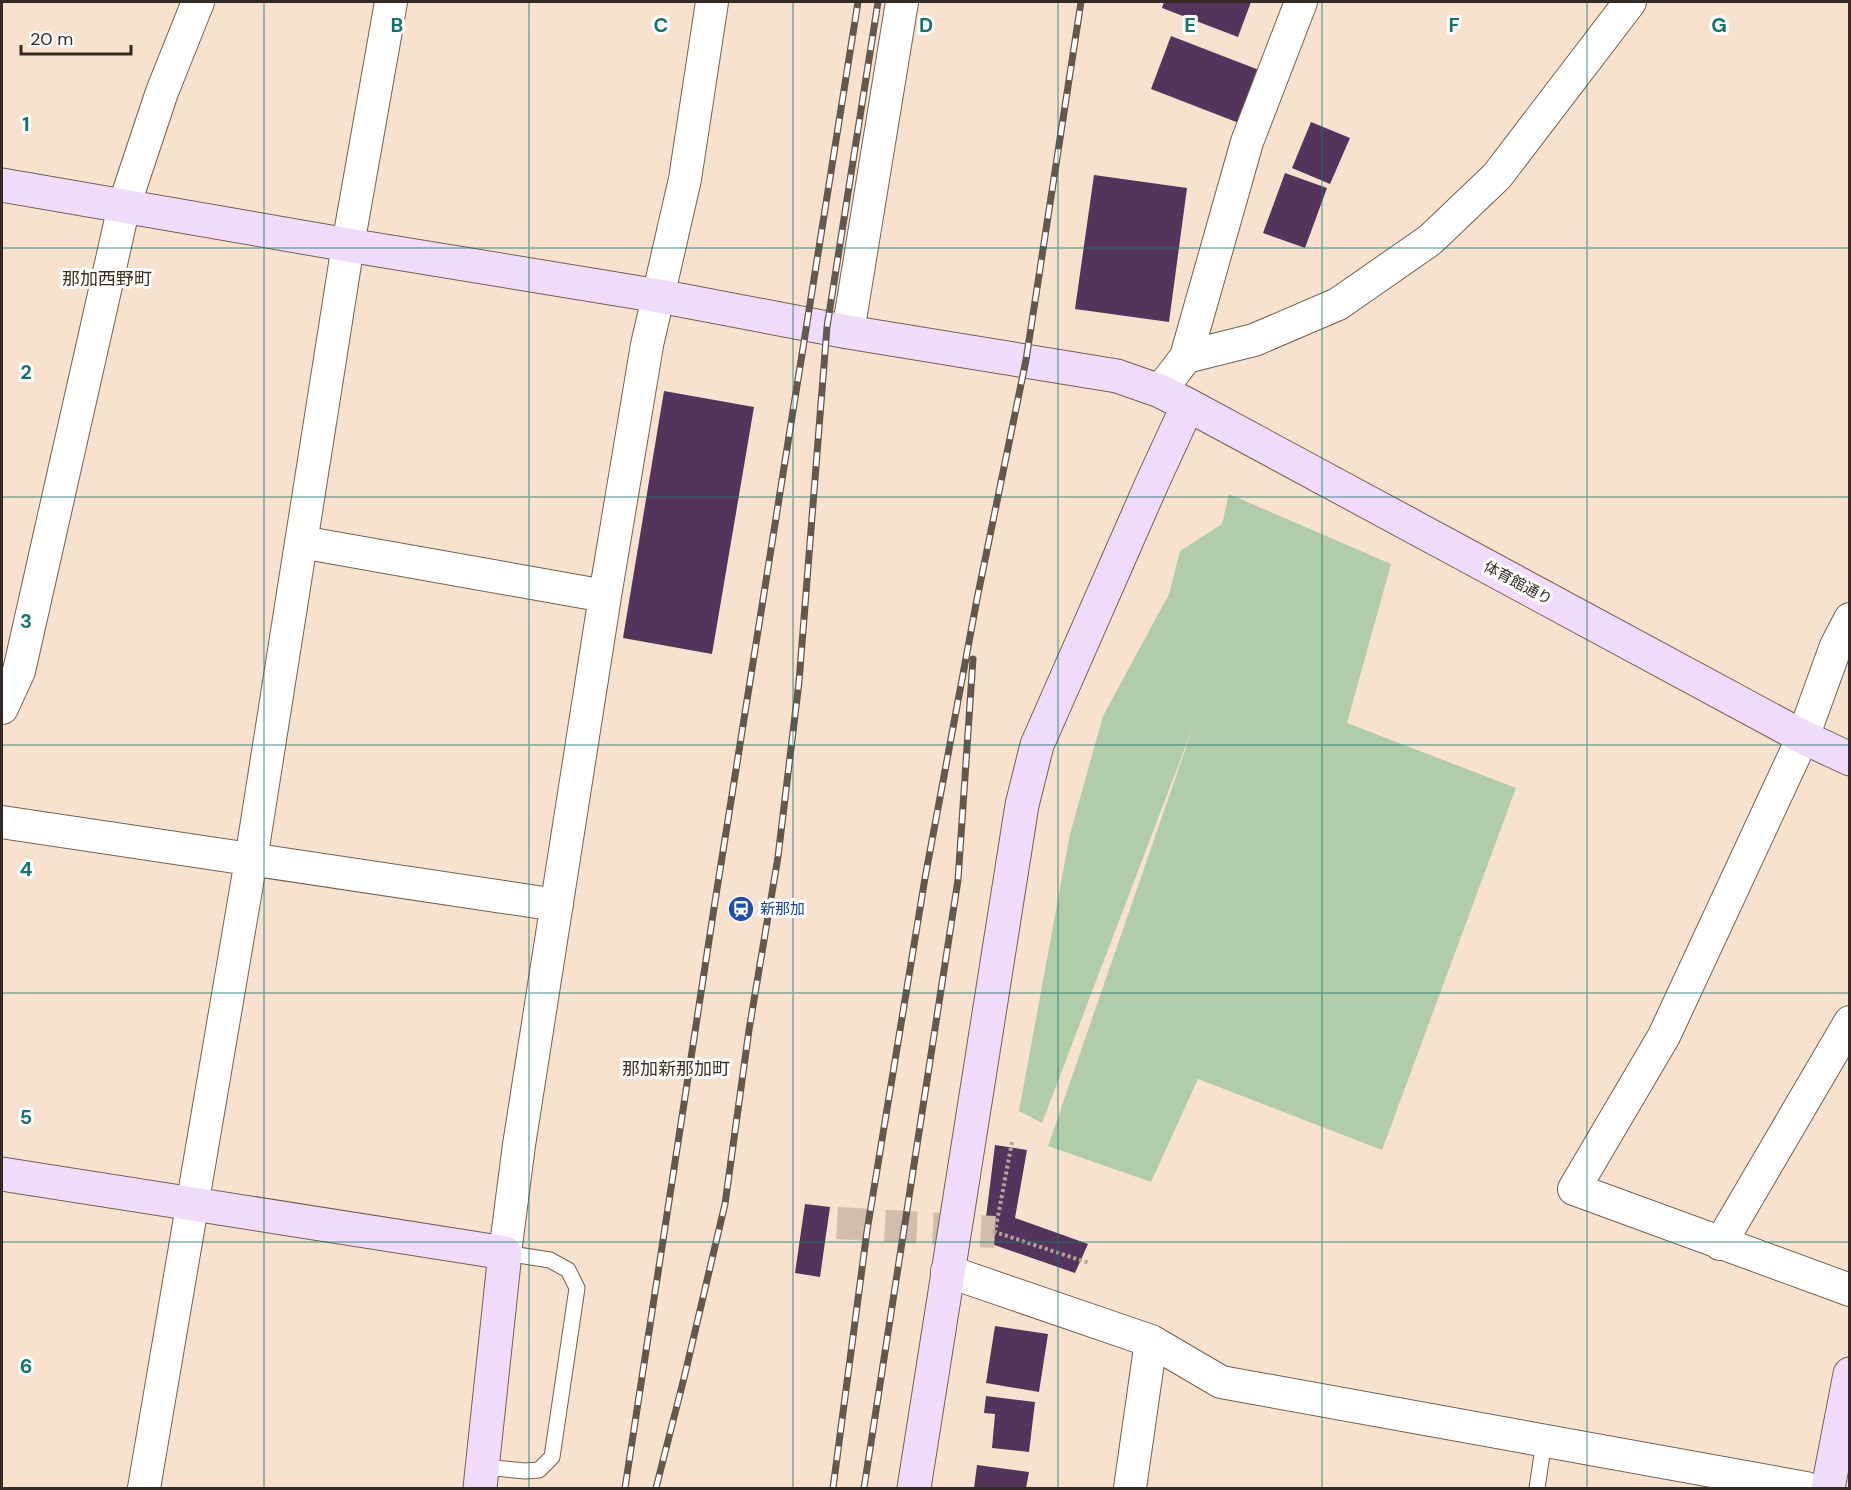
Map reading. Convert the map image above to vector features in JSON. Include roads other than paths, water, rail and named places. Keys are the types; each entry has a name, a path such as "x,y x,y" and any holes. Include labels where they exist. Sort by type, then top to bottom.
{"street":[{"path":"2,708 19,671 124,206 162,92 198,2"},
{"path":"144,1488 251,860 348,245 391,2"},
{"path":"482,1478 519,1145 605,596 647,345 685,179 712,2"},
{"path":"848,332 902,2"},
{"path":"914,1488 1022,805 1036,745 1153,481 1174,398 1247,142 1301,2"},
{"path":"1186,357 1254,340 1338,304 1430,240 1497,176 1630,2"},
{"name":"体育館通り","path":"2,185 660,296 848,332 1117,376 1174,398 1803,736 1850,759"},
{"path":"301,542 605,596"},
{"path":"1850,619 1836,646 1803,736 1664,1036 1574,1189 1850,1290"},
{"path":"2,822 557,905"},
{"path":"1720,1244 1850,1022"},
{"path":"2,1174 506,1254"},
{"path":"948,1270 1151,1341 1221,1382 1806,1488"},
{"path":"1130,1488 1151,1341"},
{"path":"1828,1488 1850,1374"}],"lane":[{"path":"482,1478 539,1470 552,1457 577,1288 568,1270 550,1260 506,1254"},
{"path":"1537,1488 1544,1441"}],"tunnel":[{"path":"837,1223 995,1232"}],"railway":[{"path":"625,1488 714,908 858,2"},
{"path":"656,1488 725,1204 749,1030 778,857 799,682 827,327 878,2"},
{"path":"833,1488 867,1231 925,878 977,599 1026,360 1081,2"},
{"path":"864,1488 958,880 973,659"}],"place":[{"name":"新那加","path":"741,909"}],"district":[{"name":"那加西野町","path":"107,279"},
{"name":"那加新那加町","path":"676,1069"}]}
